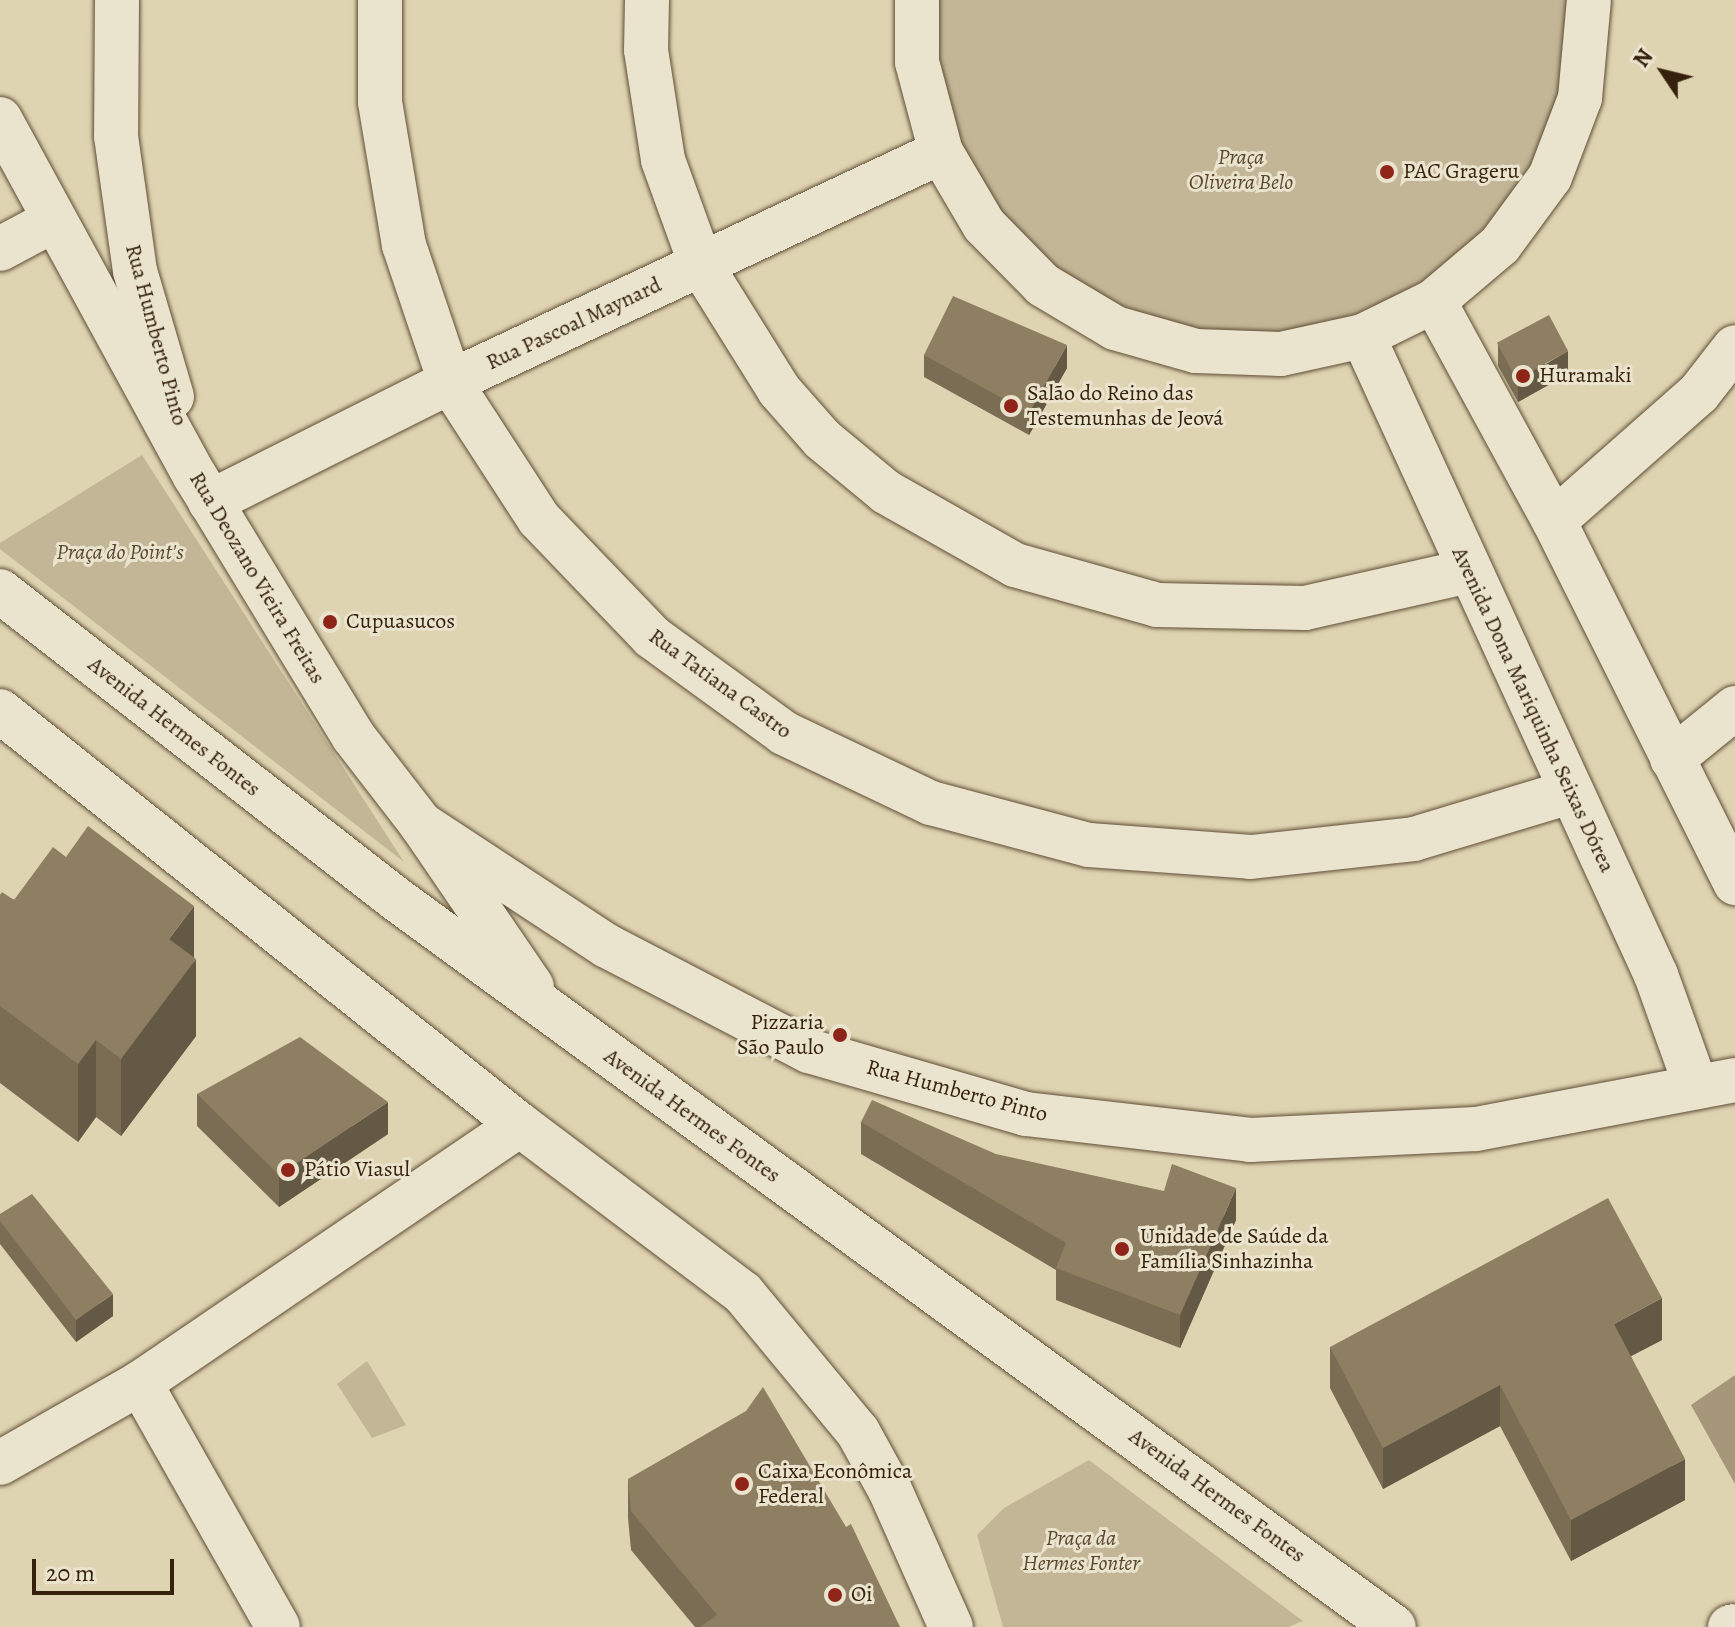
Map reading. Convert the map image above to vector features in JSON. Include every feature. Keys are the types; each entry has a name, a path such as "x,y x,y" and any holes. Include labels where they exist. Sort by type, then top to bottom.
{"street":[{"name":"Rua Humberto Pinto","path":"117,0 116,136 135,271 202,489"},
{"name":"Rua Tatiana Castro","path":"380,0 380,102 404,245 450,382 539,519 652,637 784,733 931,803 1089,845 1251,857 1414,839 1570,792"},
{"path":"647,0 646,50 663,160 701,265 779,390 822,439 886,492 1015,565 1157,605 1305,608 1469,571"},
{"path":"917,0 917,62 941,152 984,225 1043,285 1115,328 1196,351 1281,354 1363,336 1434,301 1500,245 1550,177 1580,98 1589,0"},
{"name":"Rua Deozano Vieira Freitas","path":"0,119 202,489 353,736 421,824 552,1015"},
{"name":"Rua Pascoal Maynard","path":"202,489 450,382 941,152"},
{"path":"0,249 54,220"},
{"path":"1434,301 1554,521 1735,883"},
{"name":"Avenida Dona Mariquinha Seixas Dórea","path":"1363,336 1656,975 1723,1081"},
{"path":"1554,521 1699,393 1735,347"},
{"name":"Avenida Hermes Fontes","path":"0,591 552,1015 1394,1627"},
{"path":"1672,759 1735,708"},
{"path":"0,711 520,1125 743,1293 816,1377 858,1432 890,1490 951,1627"},
{"name":"Rua Humberto Pinto","path":"421,824 607,946 809,1051 1026,1114 1250,1140 1476,1129 1723,1081"},
{"path":"0,1463 140,1383 520,1125"},
{"path":"140,1383 278,1627"}],"green space":[{"name":"Praça Oliveira Belo","path":"933,0 1580,0 1571,100 1522,204 1442,284 1339,332 1226,343 1116,313 1023,248 958,156 930,57"},
{"name":"Praça do Point's","path":"142,455 404,862 0,549 0,543"},
{"path":"367,1361 406,1425 372,1438 337,1384"},
{"name":"Praça da Hermes Fonter","path":"1089,1460 1303,1621 1288,1627 1003,1627 977,1535 1004,1508"}],"shaded area":[{"path":"1735,1375 1735,1484 1691,1405"}],"building":[{"name":"Salão do Reino das Testemunhas de Jeová","path":"953,296 1067,345 1029,413 924,355"},
{"path":"1549,315 1568,351 1516,379 1497,343"},
{"path":"88,826 194,906 169,939 196,959 121,1059 96,1040 78,1064 0,1006 0,895 2,892 14,900 53,847 66,857"},
{"path":"300,1037 388,1102 279,1175 197,1094"},
{"path":"872,1100 996,1154 1164,1191 1172,1164 1236,1188 1180,1315 1056,1268 1066,1243 861,1122"},
{"path":"32,1194 113,1294 76,1320 0,1221 0,1214"},
{"path":"1608,1198 1662,1298 1614,1324 1685,1459 1571,1520 1500,1385 1383,1448 1330,1347"},
{"path":"763,1387 846,1527 851,1524 900,1627 700,1627 717,1615 631,1511 628,1479 746,1411"}],"place":[{"name":"PAC Grageru","path":"1387,172"},
{"name":"Huramaki","path":"1523,376"},
{"name":"Salão do Reino das Testemunhas de Jeová","path":"1011,406"},
{"name":"Cupuasucos","path":"330,622"},
{"name":"Pizzaria São Paulo","path":"840,1035"},
{"name":"Pátio Viasul","path":"288,1170"},
{"name":"Unidade de Saúde da Família Sinhazinha","path":"1122,1249"},
{"name":"Caixa Econômica Federal","path":"742,1484"},
{"name":"Oi","path":"835,1595"}]}
